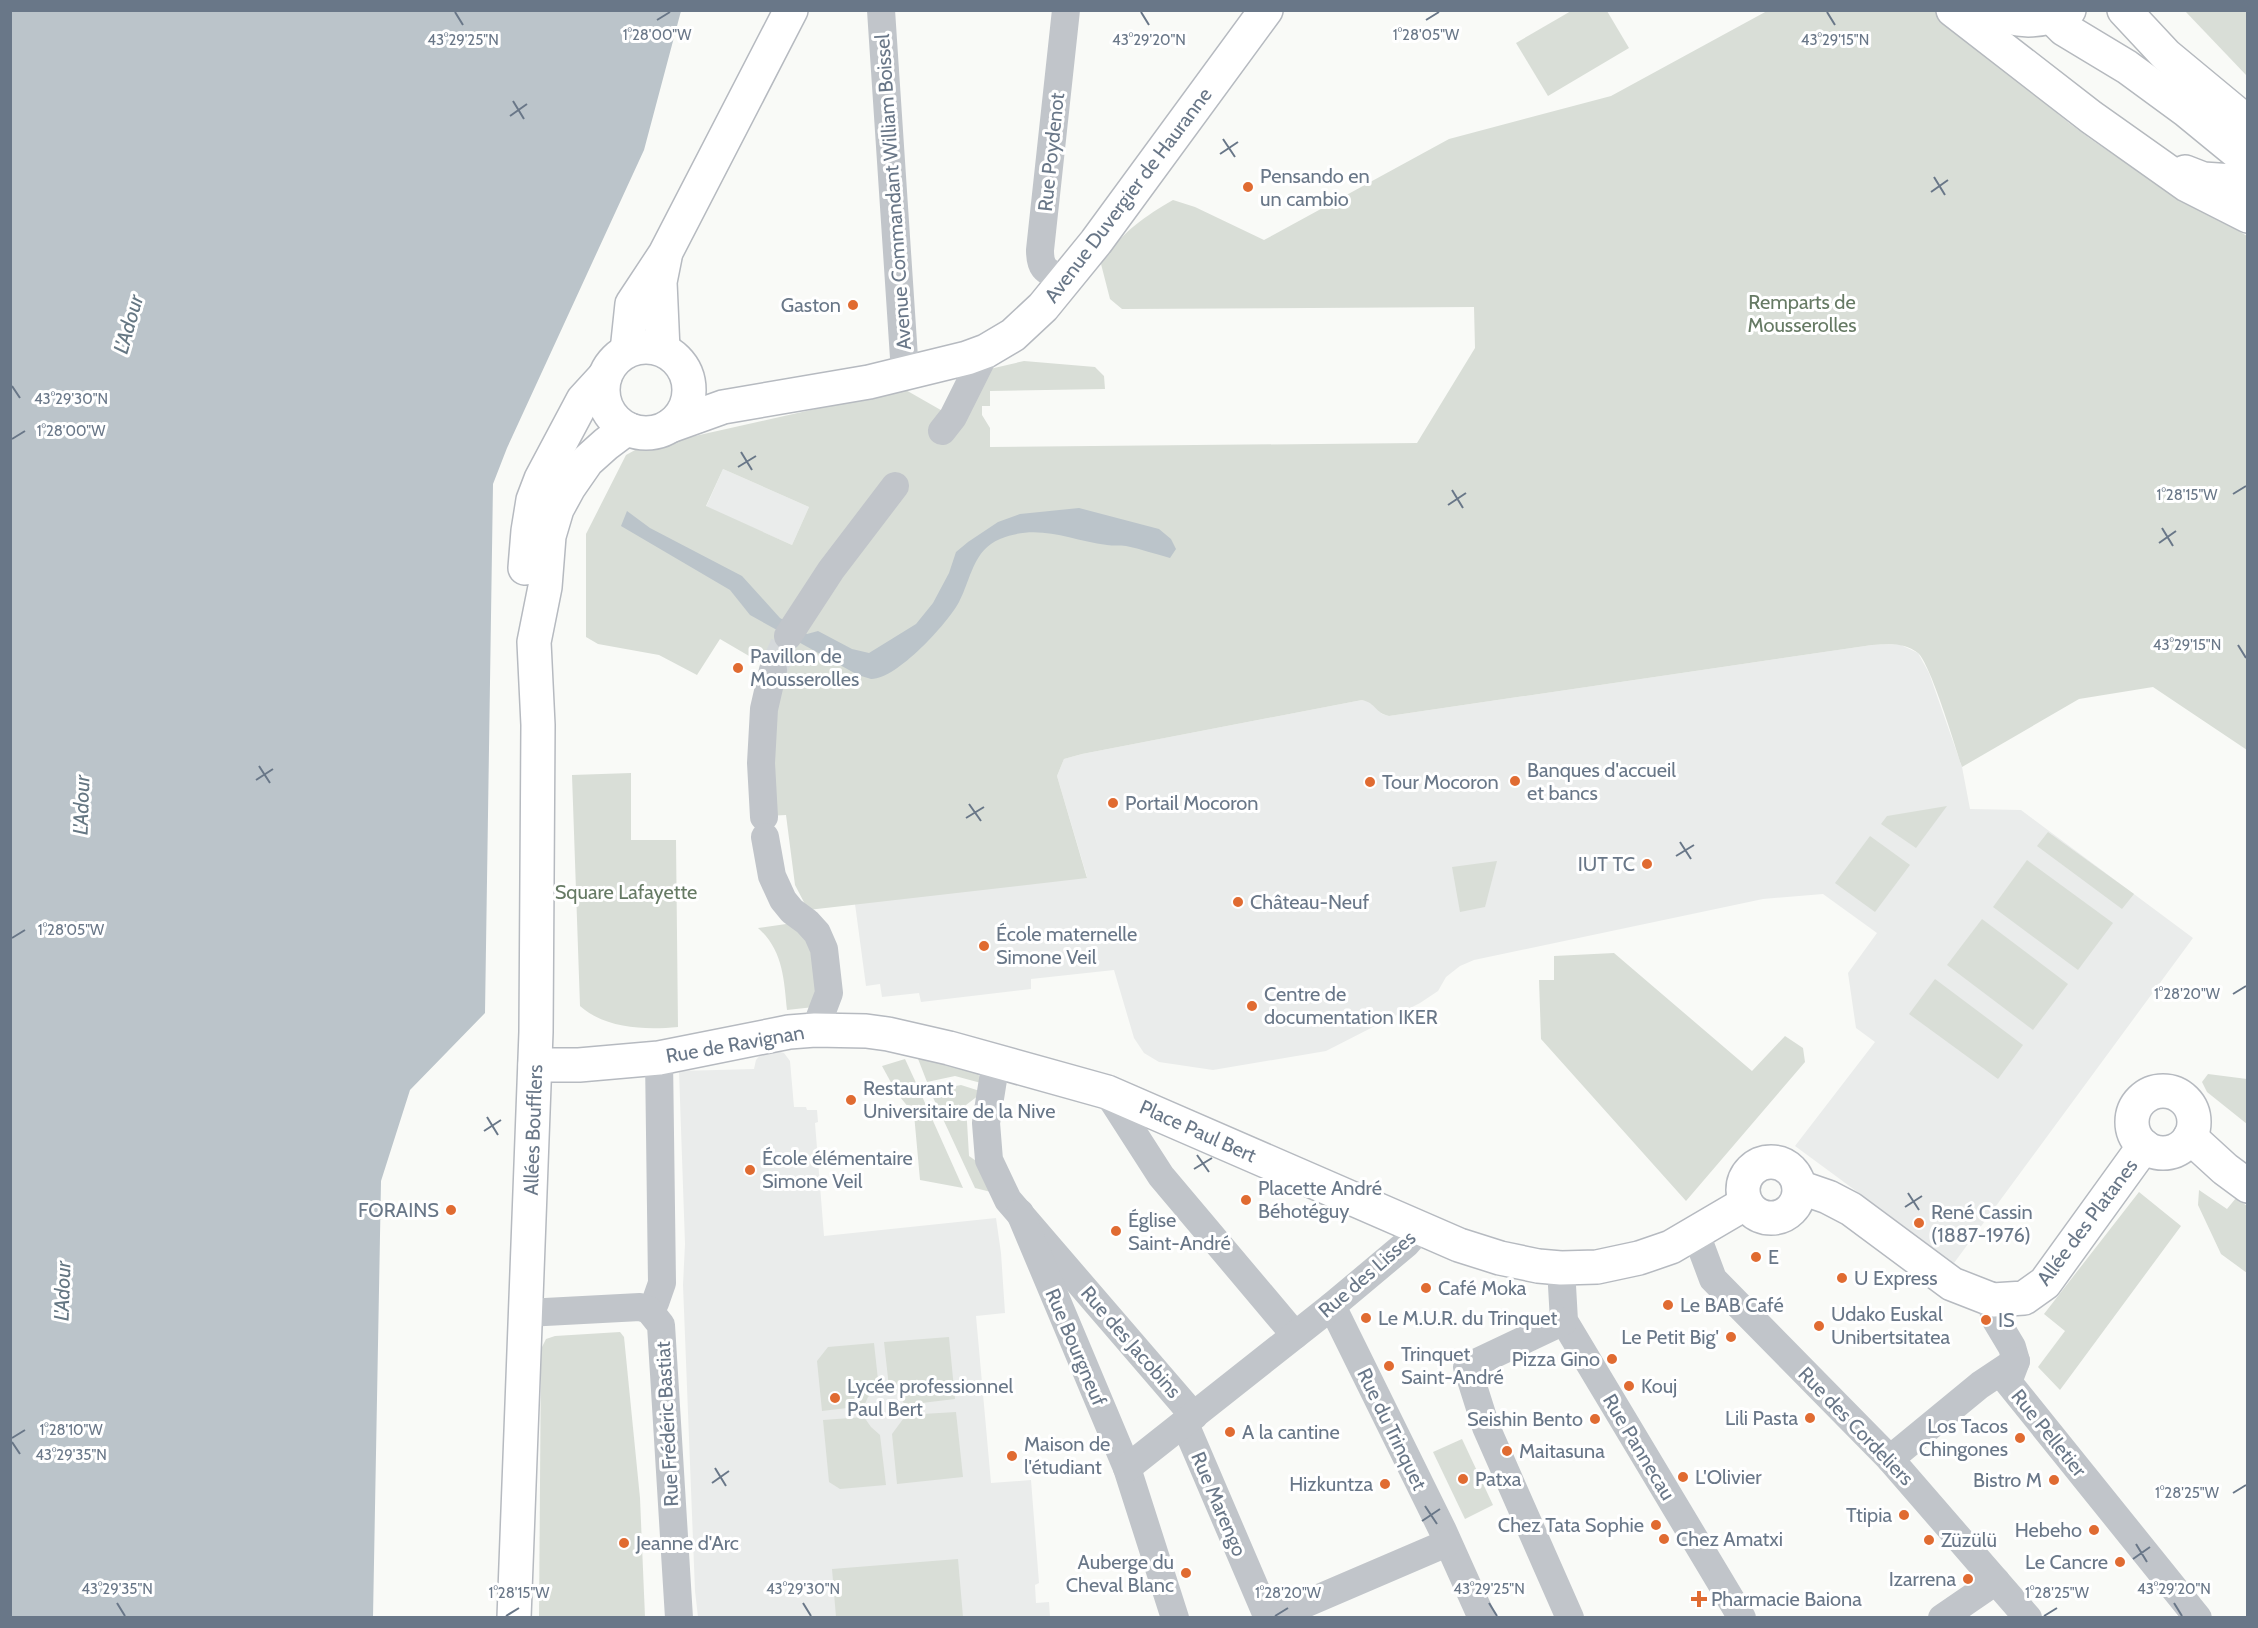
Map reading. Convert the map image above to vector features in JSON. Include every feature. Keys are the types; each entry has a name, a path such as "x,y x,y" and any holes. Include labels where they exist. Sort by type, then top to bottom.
{"main road":[{"path":"627,351 632,304 665,254 791,10"},
{"name":"Avenue Duvergier de Hauranne","path":"670,426 723,407 869,382 967,358 986,351 1013,334 1043,307 1065,281 1142,181 1266,10"},
{"path":"1953,10 1977,31 2009,52 2091,117 2187,185 2247,216"},
{"path":"1996,10 2001,14 2027,21 2062,14 2064,29 2127,68 2187,111 2247,161"},
{"path":"2124,10 2166,55 2247,123"},
{"path":"2168,170 2190,173 2203,179 2247,184"},
{"path":"663,350 660,282 665,254"},
{"path":"688,378 689,389 685,410 670,426 655,433 630,430 619,424 610,414 604,402 605,376 614,362 627,351 645,347 663,350 679,362 688,378 723,407"},
{"name":"Allées Boufflers","path":"534,642 525,623 525,566 533,500 567,427 583,400 605,376"},
{"name":"Allées Boufflers","path":"514,1617 535,1065 538,725 534,642 545,587 549,536 557,509 587,461 622,432 630,430"},
{"name":"Rue de Ravignan","path":"535,1065 579,1065 659,1058 789,1032 866,1031 888,1034 996,1061 1107,1092"},
{"name":"Place Paul Bert","path":"1107,1092 1420,1228"},
{"name":"Allée des Platanes","path":"2170,1092 2181,1097 2189,1105 2194,1126 2190,1137 2178,1150 2160,1153 2144,1146 2136,1137 2133,1114 2139,1103 2148,1095 2170,1092"},
{"path":"2190,1137 2247,1186"},
{"name":"Allée des Platanes","path":"1993,1300 2024,1298 2045,1283 2144,1146"},
{"name":"Rue des Lisses","path":"1420,1228 1500,1258 1538,1266 1597,1267 1639,1258 1671,1247 1746,1203 1743,1184 1753,1168 1761,1163 1781,1164 1790,1169 1799,1187 1828,1197 1851,1209 1952,1284 1993,1300"}],"street":[{"name":"Avenue Commandant William Boissel","path":"881,10 905,373"},
{"name":"Rue Poydenot","path":"1065,281 1045,270 1040,264 1040,250 1066,10"},
{"path":"942,430 953,417 986,351"},
{"path":"791,630 831,570 895,486"},
{"path":"773,670 764,709 761,763 765,827 772,876 783,900 817,933 824,949 829,993 814,1030"},
{"path":"526,1313 640,1307 649,1310 654,1303 662,1283 659,1058"},
{"path":"996,1061 986,1124 989,1161 1008,1200 1020,1213"},
{"path":"1107,1092 1161,1176 1295,1335"},
{"name":"Rue des Jacobins","path":"1020,1213 1190,1420"},
{"name":"Rue Bourgneuf","path":"1020,1213 1127,1468 1175,1617"},
{"name":"Rue des Lisses","path":"1127,1468 1332,1305 1406,1244 1420,1228"},
{"name":"Rue des Cordeliers","path":"1695,1231 1713,1279 1890,1459 2028,1617"},
{"name":"Rue Pannecau","path":"1561,1268 1564,1321 1742,1617"},
{"name":"Rue Pelletier","path":"1993,1300 1994,1317 2012,1347 2016,1361 2008,1382 2198,1617"},
{"name":"Rue du Trinquet","path":"1332,1305 1482,1617"},
{"name":"Rue Frédéric Bastiat","path":"649,1310 662,1325 679,1617"},
{"path":"1564,1321 1467,1367 1486,1428 1570,1617"},
{"path":"1890,1459 1980,1384 2016,1361"},
{"name":"Rue Marengo","path":"1190,1420 1270,1617"},
{"path":"1270,1617 1447,1543"},
{"path":"1942,1617 1996,1581"}],"shaded area":[{"path":"723,469 809,507 792,545 706,507"},
{"path":"1899,644 1918,653 1929,673 1962,767 1970,809 2021,810 2193,938 1954,1263 1795,1146 1875,1042 1856,1028 1848,973 1877,933 1823,894 1763,899 1474,960 1460,966 1446,977 1438,991 1420,1003 1326,1051 1213,1070 1159,1062 1144,1053 1134,1038 1114,970 1031,979 1031,989 921,1002 919,993 882,997 880,984 866,986 855,904 1087,877 1057,776 1064,759 1362,700 1371,702 1382,714 1389,716 1872,645"},
{"name":"Lycée professionnel Paul Bert","path":"774,1050 784,1053 790,1061 794,1107 817,1110 818,1122 815,1123 824,1236 996,1218 1005,1313 976,1316 991,1483 1031,1480 1039,1583 1035,1585 1036,1603 1049,1602 1050,1617 698,1617 695,1591 683,1285 685,1244 679,1071 754,1069 756,1060 761,1054"}],"green space":[{"path":"1571,11 1607,11 1629,48 1548,96 1516,43"},
{"name":"Remparts de Mousserolles","path":"1767,11 1942,11 2036,96 2090,139 2247,236 2247,750 2153,687 2079,699 1962,767 1936,689 1923,660 1913,649 1896,644 1872,645 1389,716 1362,700 1064,759 1057,776 1087,878 808,910 795,885 786,815 767,816 778,673 720,639 697,675 659,655 598,644 586,637 586,534 626,455 637,449 904,389 953,417 981,371 1024,361 1095,367 1104,376 1105,389 990,391 990,406 982,406 982,415 990,428 990,447 1417,443 1475,348 1474,307 1122,309 1110,299 1101,264 1108,253 1132,228 1173,200 1195,207 1264,240 1449,139 1611,96","holes":["723,469 809,507 792,545 706,506"]},
{"path":"2185,11 2247,11 2247,76"},
{"name":"Square Lafayette","path":"631,773 631,840 676,840 678,1027 639,1028 614,1024 590,1014 580,1006 572,775"},
{"path":"1947,806 1916,848 1881,824 1887,816"},
{"path":"2048,832 2134,894 2122,909 2037,846"},
{"path":"1870,836 1910,865 1875,912 1835,883"},
{"path":"2027,860 2113,923 2078,970 1993,907"},
{"path":"1497,861 1485,907 1460,912 1452,867"},
{"path":"1982,919 2068,984 2033,1030 1947,965"},
{"path":"793,923 820,958 814,1007 787,1010 781,966 773,946 758,928"},
{"path":"1614,953 1752,1071 1785,1036 1803,1048 1805,1062 1686,1201 1541,1039 1539,980 1554,980 1554,956"},
{"path":"1935,979 2023,1045 1998,1079 1909,1014"},
{"path":"915,1051 975,1070 981,1083 955,1076 927,1082"},
{"path":"905,1059 917,1085 894,1088 882,1066"},
{"path":"2208,1074 2247,1079 2247,1124 2207,1092 2202,1082"},
{"path":"961,1085 983,1092 966,1105 969,1156 982,1165 995,1193 975,1188 930,1091"},
{"path":"921,1094 963,1188 920,1180 914,1114 900,1097"},
{"path":"2199,1190 2227,1209 2236,1198 2247,1206 2247,1273 2221,1254 2198,1205"},
{"path":"2139,1192 2181,1226 2060,1390 2038,1367 2065,1331 2044,1314"},
{"path":"620,1332 624,1337 640,1498 645,1617 539,1617 541,1349 546,1339 555,1336"},
{"path":"949,1337 955,1399 905,1405 899,1395 889,1387 884,1342"},
{"path":"874,1343 879,1389 868,1397 864,1406 822,1411 817,1361 828,1347"},
{"path":"956,1412 963,1477 897,1484 892,1434 906,1415"},
{"path":"864,1417 880,1435 886,1485 840,1489 829,1482 823,1420"},
{"name":"Patxa","path":"1462,1439 1493,1505 1465,1519 1433,1452"},
{"path":"958,1559 963,1617 836,1617 832,1569"}],"water":[{"name":"L'Adour","path":"11,10 681,11 644,150 507,448 493,484 485,1013 410,1090 381,1181 373,1617 11,1617"},
{"path":"1079,508 1159,529 1171,539 1176,549 1170,558 1126,546 1093,543 1054,534 1028,532 1000,539 984,550 978,558 959,602 933,636 907,661 882,677 871,679 858,675 750,615 730,590 621,526 627,511 650,528 742,576 780,618 807,634 818,631 852,649 869,653 916,624 933,603 949,573 956,552 968,542 998,522 1020,514"}],"tunnel":[{"path":"773,670 788,636"}],"place":[{"name":"Pensando en un cambio","path":"1248,187"},
{"name":"Gaston","path":"853,305"},
{"name":"Pavillon de Mousserolles","path":"738,668"},
{"name":"Banques d'accueil et bancs","path":"1515,781"},
{"name":"Tour Mocoron","path":"1370,782"},
{"name":"Portail Mocoron","path":"1113,803"},
{"name":"IUT TC","path":"1647,864"},
{"name":"Château-Neuf","path":"1238,902"},
{"name":"École maternelle Simone Veil","path":"984,946"},
{"name":"Centre de documentation IKER","path":"1252,1006"},
{"name":"Restaurant Universitaire de la Nive","path":"851,1100"},
{"name":"École élémentaire Simone Veil","path":"750,1170"},
{"name":"Placette André Béhotéguy","path":"1246,1200"},
{"name":"FORAINS","path":"451,1210"},
{"name":"René Cassin (1887-1976)","path":"1919,1223"},
{"name":"Église Saint-André","path":"1116,1231"},
{"name":"E","path":"1756,1257"},
{"name":"U Express","path":"1842,1278"},
{"name":"Café Moka","path":"1426,1288"},
{"name":"Le BAB Café","path":"1668,1305"},
{"name":"Le M.U.R. du Trinquet","path":"1366,1318"},
{"name":"IS","path":"1986,1320"},
{"name":"Udako Euskal Unibertsitatea","path":"1819,1326"},
{"name":"Le Petit Big'","path":"1731,1337"},
{"name":"Pizza Gino","path":"1612,1359"},
{"name":"Trinquet Saint-André","path":"1389,1366"},
{"name":"Kouj","path":"1629,1386"},
{"name":"Lycée professionnel Paul Bert","path":"835,1398"},
{"name":"Lili Pasta","path":"1810,1418"},
{"name":"Seishin Bento","path":"1595,1419"},
{"name":"A la cantine","path":"1230,1432"},
{"name":"Los Tacos Chingones","path":"2020,1438"},
{"name":"Maitasuna","path":"1507,1451"},
{"name":"Maison de l'étudiant","path":"1012,1456"},
{"name":"L'Olivier","path":"1683,1477"},
{"name":"Patxa","path":"1463,1479"},
{"name":"Bistro M","path":"2054,1480"},
{"name":"Hizkuntza","path":"1385,1484"},
{"name":"Ttipia","path":"1904,1515"},
{"name":"Chez Tata Sophie","path":"1656,1525"},
{"name":"Hebeho","path":"2094,1530"},
{"name":"Chez Amatxi","path":"1664,1539"},
{"name":"Züzülü","path":"1929,1540"},
{"name":"Jeanne d'Arc","path":"624,1543"},
{"name":"Le Cancre","path":"2120,1562"},
{"name":"Auberge du Cheval Blanc","path":"1186,1573"},
{"name":"Izarrena","path":"1968,1579"},
{"name":"Pharmacie Baiona","path":"1699,1599"}]}
